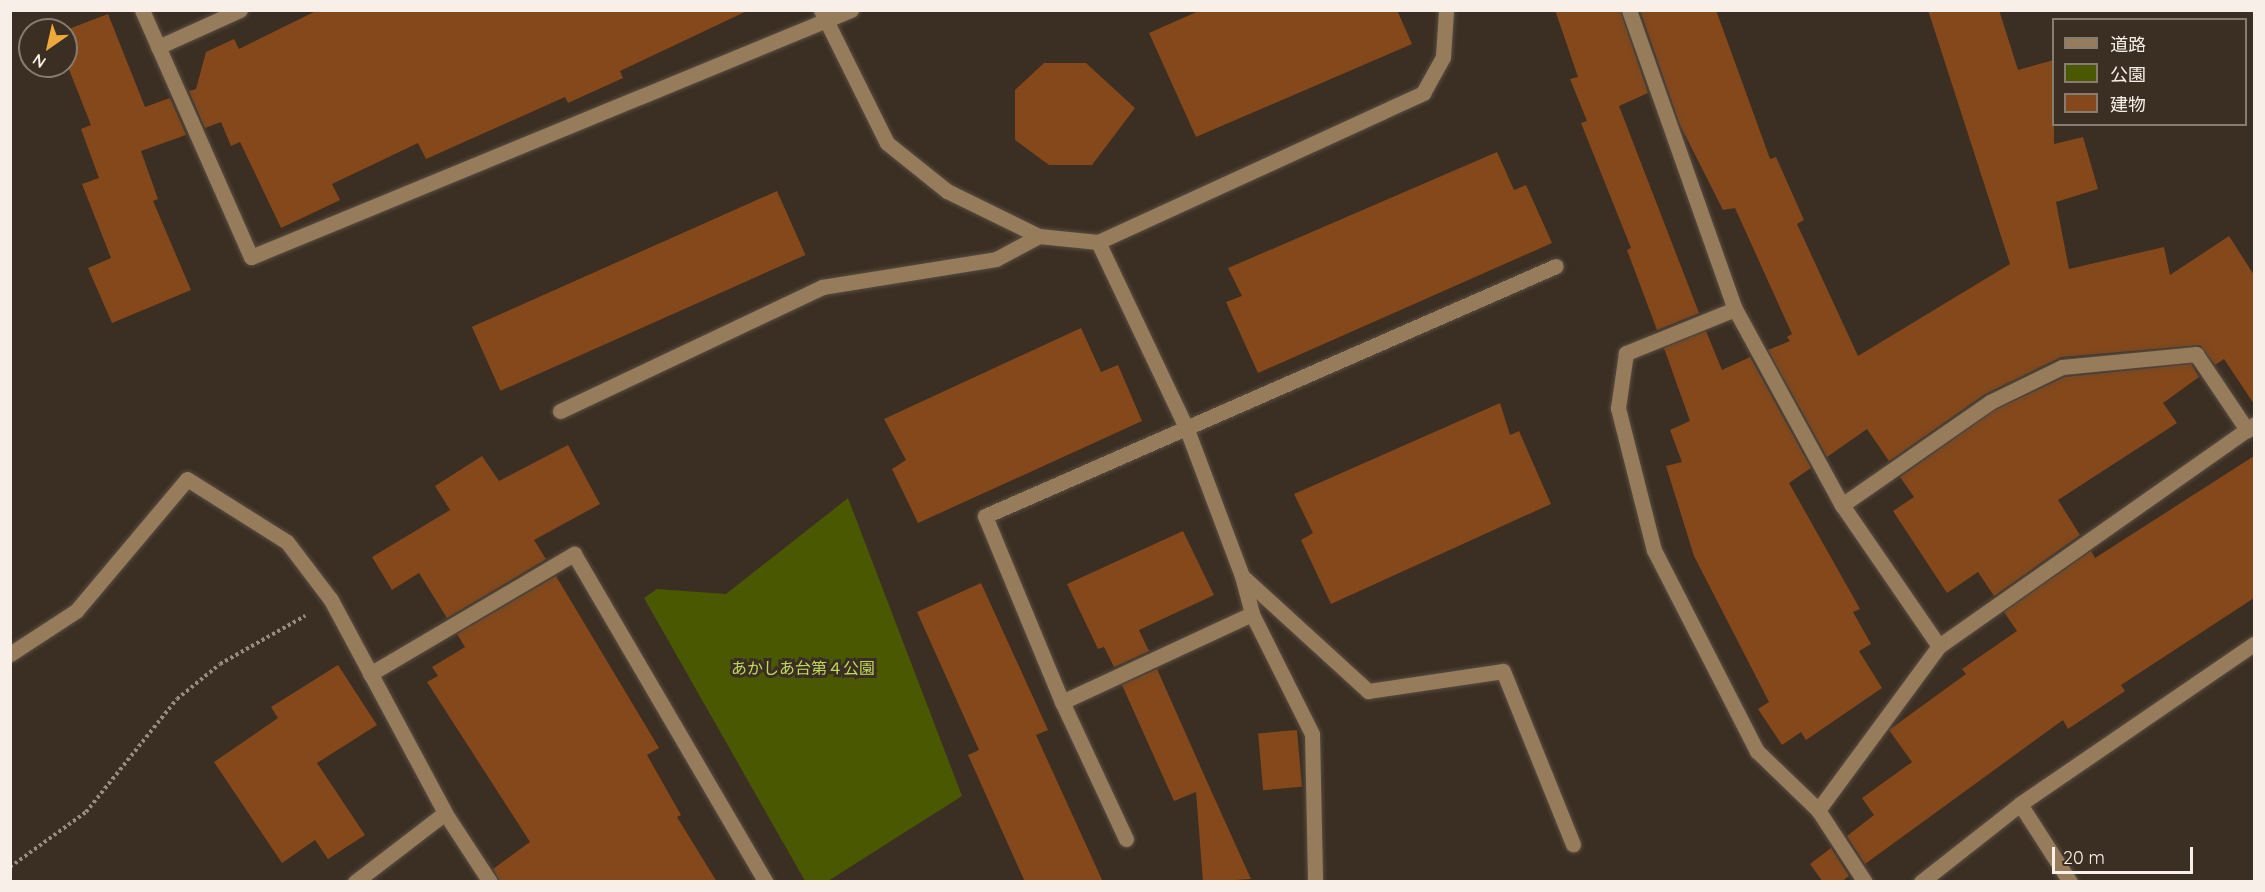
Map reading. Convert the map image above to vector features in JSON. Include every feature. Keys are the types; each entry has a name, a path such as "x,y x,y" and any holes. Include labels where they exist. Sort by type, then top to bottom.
{"street":[{"path":"142,10 251,257 823,16 851,10"},
{"path":"158,47 240,10"},
{"path":"823,16 887,143 947,191 1039,236 1098,242 1423,93 1443,57 1446,10"},
{"path":"1629,10 1735,309 1842,505 1939,646"},
{"path":"560,411 822,287 996,260 1039,236"},
{"path":"1098,242 1186,427 1242,576 1252,614 1312,734 1315,882"},
{"path":"1125,839 1062,702 985,516 1556,266"},
{"path":"1735,309 1626,353 1618,408 1654,550 1757,751 1818,810 1865,882"},
{"path":"1818,810 1939,646 2251,427 2196,354 2062,367 1989,402 1842,505"},
{"path":"10,654 76,611 187,479 287,542 331,600 446,813 490,882"},
{"path":"370,674 574,554 766,882"},
{"path":"1242,576 1368,691 1503,671 1573,844"},
{"path":"1062,702 1252,614"},
{"path":"1921,882 2020,804 2254,644"},
{"path":"2020,804 2070,882"},
{"path":"355,882 446,813"}],"path":[{"path":"10,867 86,812 177,699 220,664 331,600"}],"green space":[{"name":"あかしあ台第４公園","path":"848,498 962,796 828,881 805,881 644,598 657,589 726,594"}],"building":[{"path":"318,10 749,10 620,71 623,78 568,103 565,97 426,159 418,143 332,184 340,200 281,228 240,142 231,146 221,122 205,128 189,91 196,89 206,52 234,39 239,49"},
{"path":"1201,10 1397,10 1412,44 1196,137 1149,33"},
{"path":"1555,10 1620,10 1648,93 1619,106 1699,313 1657,330 1627,250 1631,248 1581,123 1587,121 1570,79 1578,77"},
{"path":"1640,10 1716,10 1770,159 1776,157 1804,220 1797,224 1858,356 2010,264 1928,10 1999,10 2018,70 2052,61 2054,144 2083,137 2098,189 2056,202 2069,269 2164,247 2170,275 2229,236 2254,275 2254,404 2224,359 2215,365 2200,345 2061,357 1985,394 1889,461 1867,429 1827,457 1768,350 1790,341 1787,337 1792,334 1735,208 1723,210 1680,125"},
{"path":"108,14 145,107 170,98 186,135 141,151 158,199 153,201 191,290 112,323 88,268 111,258 82,184 99,178 81,129 91,125 72,78 78,78 78,25"},
{"path":"1044,63 1086,63 1135,108 1092,165 1049,165 1015,140 1015,90"},
{"path":"1497,152 1514,190 1526,185 1552,243 1258,373 1226,302 1242,296 1228,268"},
{"path":"777,191 805,255 500,391 472,327"},
{"path":"1081,328 1101,372 1118,365 1142,421 918,523 892,469 906,460 884,419"},
{"path":"1706,331 1722,370 1750,357 1811,468 1789,483 1860,609 1853,612 1871,644 1859,651 1882,688 1806,740 1801,732 1782,745 1758,709 1769,702 1694,556 1666,466 1682,462 1670,430 1690,421 1664,348"},
{"path":"2191,364 2199,377 2163,403 2177,423 2058,500 2080,535 1994,596 1978,572 1947,593 1893,511 1914,497 1900,477 1995,410 2065,377"},
{"path":"1500,403 1510,435 1519,431 1551,504 1331,604 1301,540 1313,533 1294,494"},
{"path":"568,445 600,504 534,540 546,559 447,618 419,573 392,590 372,557 450,510 435,486 482,456 499,481"},
{"path":"2254,456 2254,598 2121,685 2125,691 2068,729 2063,720 1865,864 1847,836 1874,815 1862,798 1912,762 1889,730 1966,674 1962,669 2017,631 2004,612 2091,551 2095,558"},
{"path":"1183,531 1214,595 1139,630 1149,651 1114,667 1104,647 1098,649 1067,584"},
{"path":"556,576 659,748 647,755 681,815 677,817 717,882 500,882 493,869 530,842 427,682 438,676 432,667 465,647 457,634"},
{"path":"981,583 1048,730 1036,735 1103,882 1025,882 968,755 979,750 917,612"},
{"path":"338,665 377,725 317,763 365,835 328,859 315,840 282,863 214,762 278,718 271,707"},
{"path":"1157,669 1251,879 1203,882 1196,792 1174,801 1122,685"},
{"path":"1297,730 1302,787 1263,790 1258,733"},
{"path":"1831,848 1849,876 1841,882 1823,882 1810,864"}]}
